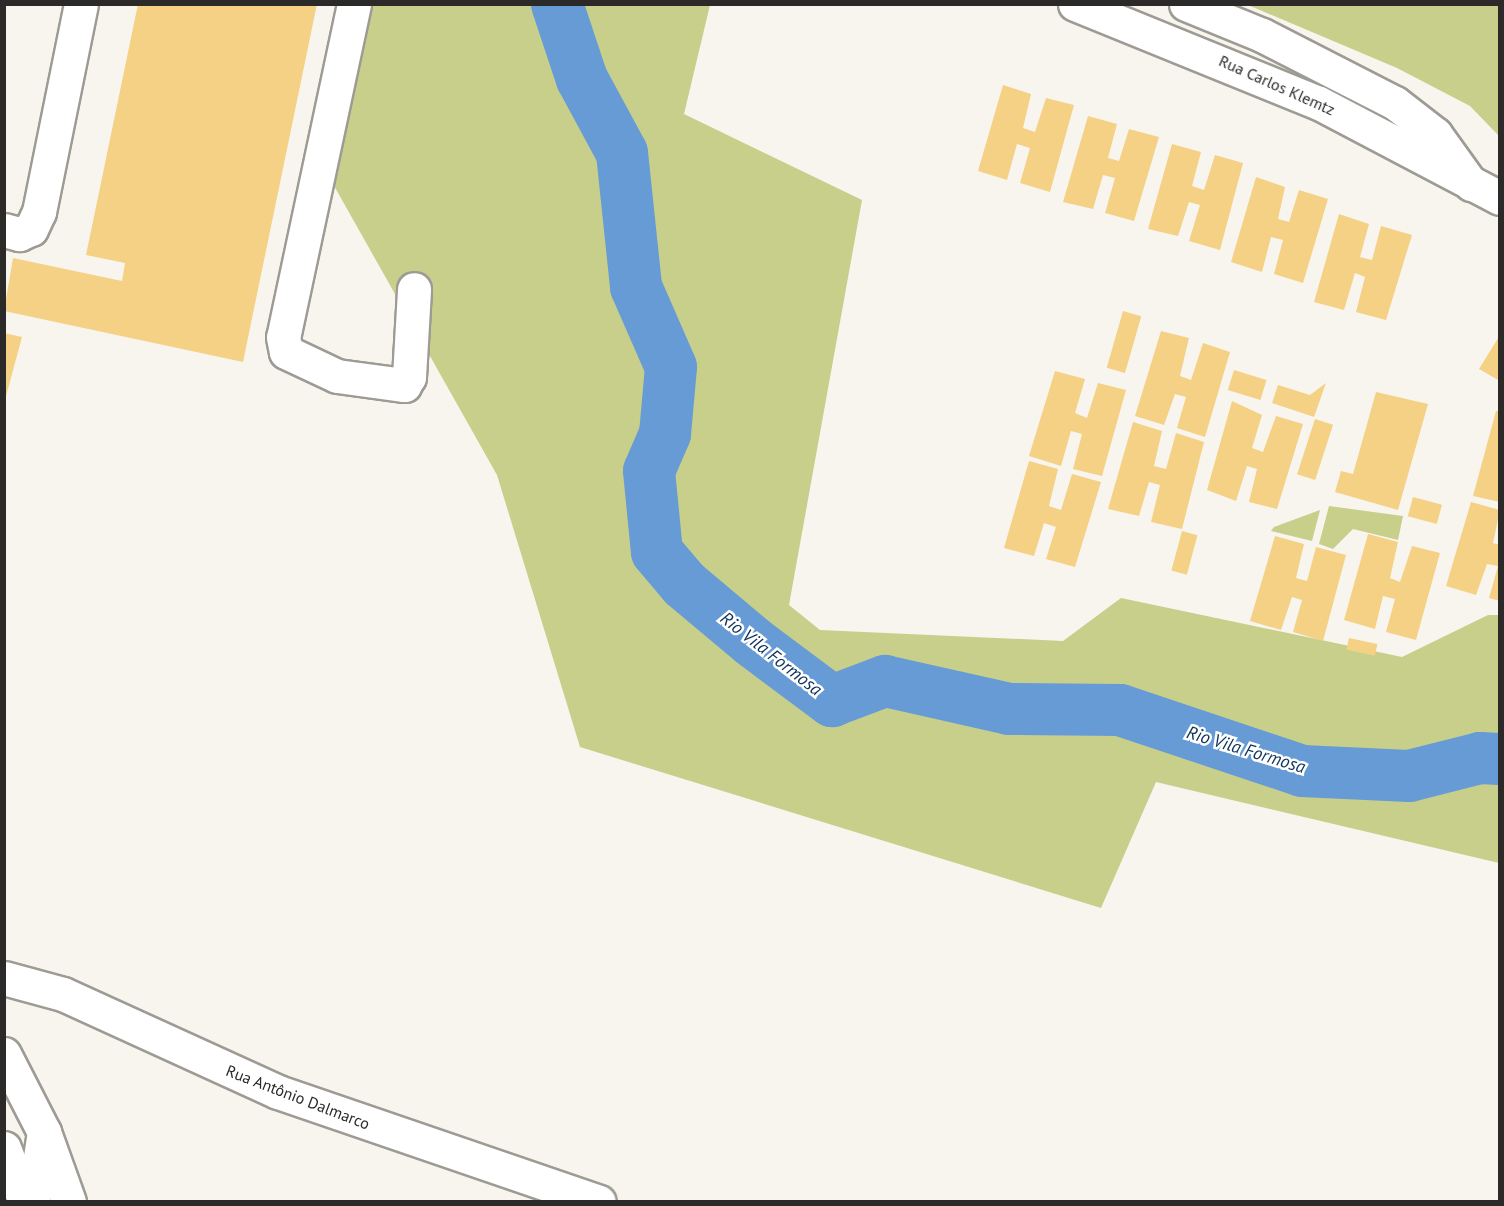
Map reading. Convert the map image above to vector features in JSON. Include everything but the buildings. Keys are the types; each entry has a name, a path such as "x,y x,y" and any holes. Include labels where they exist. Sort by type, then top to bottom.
{"street":[{"path":"4,230 19,234 31,229 39,212 81,4"},
{"path":"354,4 283,338 286,352 337,376 404,385 409,377 414,289"},
{"name":"Rua Carlos Klemtz","path":"1075,4 1319,103 1500,198"},
{"path":"1186,4 1262,35 1395,103 1435,134 1471,184"},
{"name":"Rua Carlos Klemtz","path":"1471,184 1500,207"},
{"name":"Rua Antônio Dalmarco","path":"4,978 63,994 278,1092 598,1202"},
{"path":"4,1054 44,1132 69,1202"},
{"path":"33,1202 44,1132"},
{"path":"4,1148 25,1202"}],"green space":[{"path":"368,5 710,5 684,114 862,200 789,605 820,630 1063,641 1121,598 1402,657 1488,615 1499,615 1499,863 1156,782 1101,908 580,747 497,475 333,184"},
{"path":"1248,5 1499,5 1499,136 1470,106 1397,68"},
{"path":"1329,506 1403,516 1398,540 1353,529 1333,549 1319,544"},
{"path":"1320,510 1312,541 1271,531 1274,527"}],"waterway":[{"name":"Rio Vila Formosa","path":"557,4 582,79 622,153 636,287 671,367 665,434 649,471 657,552 684,584 753,642 832,701 885,681 1009,709 1120,710 1302,771 1409,776 1480,758 1500,759"}]}
